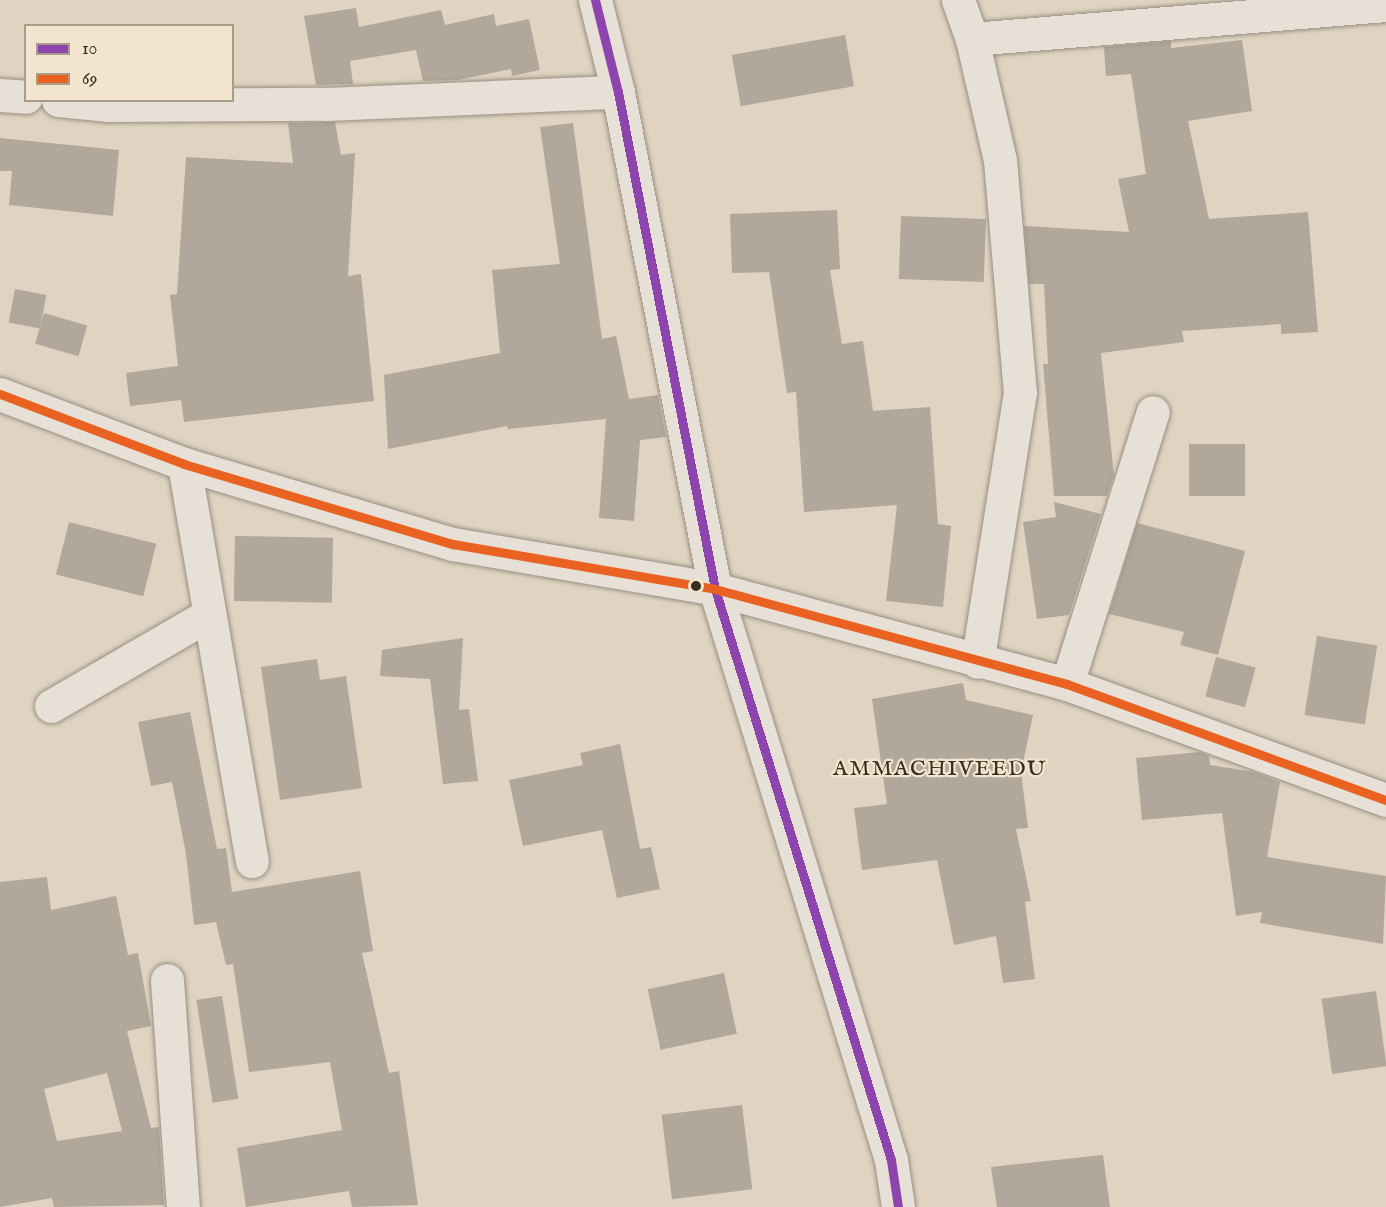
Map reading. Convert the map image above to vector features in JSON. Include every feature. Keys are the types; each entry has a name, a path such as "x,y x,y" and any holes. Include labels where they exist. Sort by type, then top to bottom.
{"street":[{"path":"596,0 618,92 715,589 891,1160 898,1207"},
{"path":"958,0 972,39 1000,160 1020,392 977,662"},
{"path":"972,39 1099,14 1386,4"},
{"path":"78,102 107,105 326,104 618,92"},
{"path":"0,95 24,97"},
{"path":"0,394 184,464 453,544 715,589 977,662 1067,684 1386,800"},
{"path":"1067,684 1153,412"},
{"path":"184,464 208,615 252,861"},
{"path":"51,706 208,615"},
{"path":"167,980 183,1207"}],"building":[{"path":"356,8 359,27 441,10 445,25 494,14 496,26 529,19 540,70 512,76 511,69 458,80 423,81 416,50 350,61 353,84 316,85 304,16"},
{"path":"845,35 854,86 741,106 732,55"},
{"path":"1242,40 1252,111 1188,121 1209,219 1308,212 1318,332 1281,334 1281,324 1182,331 1184,342 1101,353 1114,475 1107,496 1054,496 1043,364 1048,364 1044,284 1029,284 1024,226 1129,232 1118,179 1146,174 1131,74 1106,76 1104,47 1171,41 1171,48"},
{"path":"335,122 341,155 355,153 348,276 361,274 374,401 184,422 181,400 130,406 126,373 178,366 170,295 177,294 186,157 293,163 288,123"},
{"path":"573,123 602,339 616,336 629,399 658,395 666,437 640,440 634,521 599,518 606,419 508,429 507,426 388,449 384,375 500,353 492,270 560,264 540,127"},
{"path":"0,138 119,150 113,216 9,205 12,171 0,171"},
{"path":"837,210 840,269 830,270 842,344 863,341 873,411 930,407 938,524 951,526 943,607 886,601 897,505 804,512 796,392 787,393 769,272 732,273 730,214"},
{"path":"901,216 986,219 984,282 899,279"},
{"path":"15,289 46,295 40,328 9,322"},
{"path":"44,313 87,325 78,356 35,344"},
{"path":"1189,444 1245,444 1245,496 1189,496"},
{"path":"1054,502 1101,514 1069,615 1037,619 1023,522 1056,517"},
{"path":"69,522 156,544 143,596 56,574"},
{"path":"1137,523 1245,551 1218,655 1180,645 1184,632 1109,614"},
{"path":"235,536 333,538 332,603 234,601"},
{"path":"1317,636 1377,646 1365,725 1304,715"},
{"path":"463,638 459,710 469,709 478,781 443,784 430,679 380,676 382,650"},
{"path":"1216,657 1256,668 1245,707 1205,697"},
{"path":"317,659 320,680 346,676 362,788 280,800 261,667"},
{"path":"963,683 966,700 1033,715 1021,772 1028,828 1016,829 1031,901 1025,902 1035,979 1003,983 996,936 954,945 937,860 862,870 854,808 887,804 872,699"},
{"path":"190,712 217,849 226,848 232,892 360,871 373,951 362,953 389,1073 399,1071 418,1205 352,1207 349,1191 246,1207 237,1148 342,1130 330,1062 249,1072 233,964 226,965 216,922 194,925 186,854 172,782 151,786 138,722"},
{"path":"620,744 640,849 651,847 660,889 617,898 602,830 523,846 509,780 583,765 580,753"},
{"path":"1200,752 1209,756 1210,765 1254,772 1280,782 1267,857 1386,876 1383,944 1260,923 1262,912 1236,916 1222,813 1142,820 1136,758"},
{"path":"47,877 51,910 116,896 128,955 138,953 151,1026 127,1031 151,1128 159,1127 164,1205 54,1207 52,1198 0,1207 0,882","holes":["107,1073 122,1131 57,1141 44,1089"]},
{"path":"724,973 737,1034 661,1050 648,989"},
{"path":"1376,991 1386,1066 1332,1074 1322,999"},
{"path":"222,996 238,1099 213,1103 196,1000"},
{"path":"742,1105 752,1189 672,1199 662,1115"},
{"path":"1103,1155 1110,1207 997,1207 991,1167"}],"transit line":[{"name":"10","path":"595,0 618,92 715,589 891,1160 898,1207"},
{"name":"69","path":"0,394 184,464 453,544 715,589 1067,684 1386,800"}],"district":[{"name":"AMMACHIVEEDU","path":"940,770"}]}
